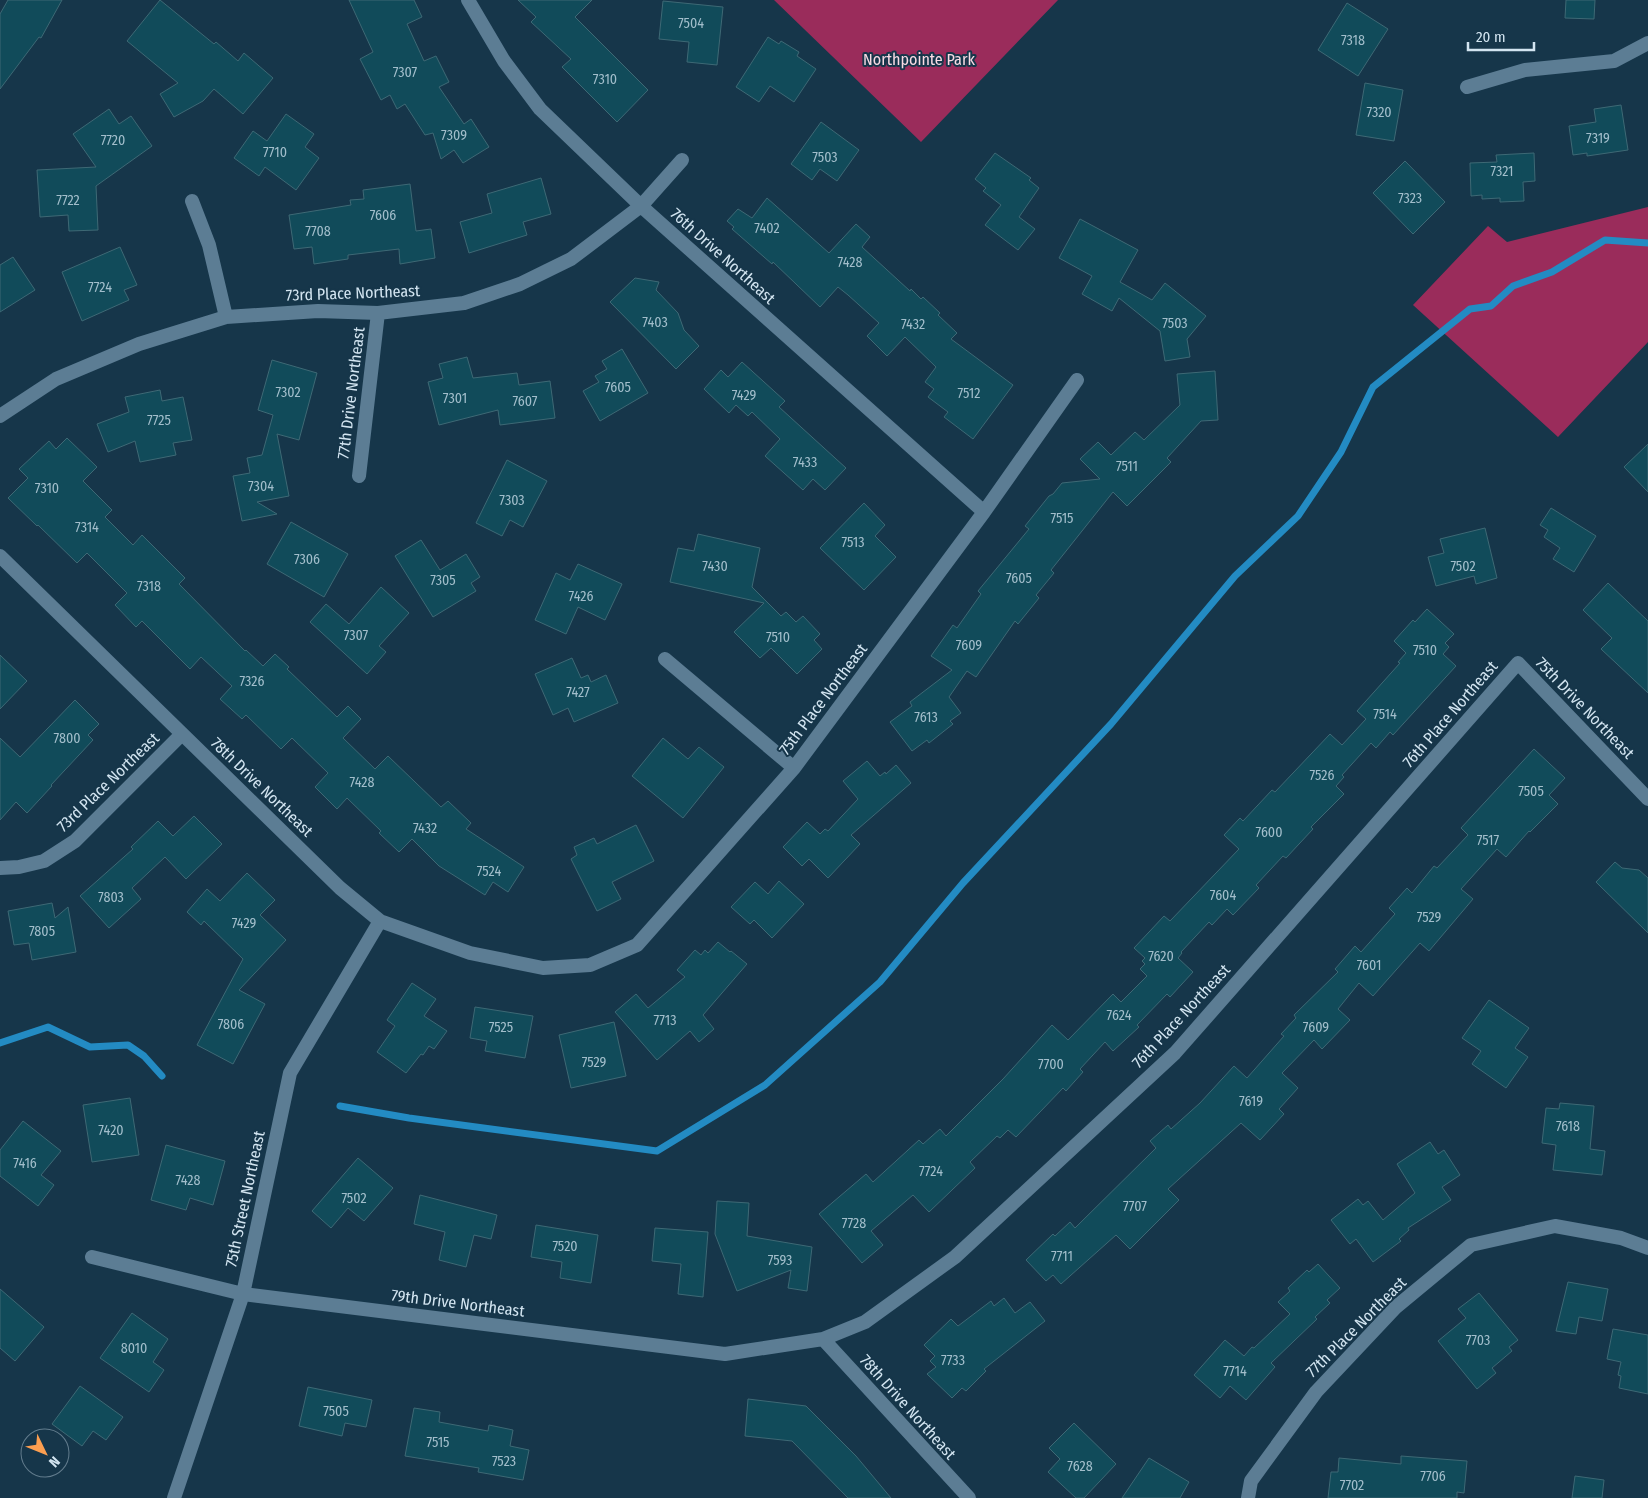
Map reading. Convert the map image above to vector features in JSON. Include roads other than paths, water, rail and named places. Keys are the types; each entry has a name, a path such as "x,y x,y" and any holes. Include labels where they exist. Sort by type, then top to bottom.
{"street":[{"name":"76th Drive Northeast","path":"468,0 504,61 540,109 641,206 984,512"},
{"path":"1467,87 1525,70 1614,60 1648,43"},
{"name":"73rd Place Northeast","path":"0,416 56,379 139,344 226,317 318,311 378,313 464,303 520,284 571,259 641,206 682,160"},
{"path":"192,201 209,246 226,317"},
{"name":"77th Drive Northeast","path":"359,476 378,313"},
{"name":"75th Place Northeast","path":"543,968 590,965 637,944 794,768 984,512 1077,380"},
{"name":"78th Drive Northeast","path":"0,556 340,888 380,921 470,953 543,968"},
{"path":"665,659 794,768"},
{"name":"75th Drive Northeast","path":"1518,663 1648,799"},
{"name":"76th Place Northeast","path":"823,1339 866,1322 955,1257 1175,1054 1518,663"},
{"name":"73rd Place Northeast","path":"0,868 19,867 44,860 75,841 182,734"},
{"name":"75th Street Northeast","path":"174,1498 242,1294 290,1073 380,921"},
{"name":"77th Place Northeast","path":"1248,1498 1251,1480 1316,1392 1396,1307 1471,1245 1555,1226 1621,1238 1648,1248"},
{"name":"79th Drive Northeast","path":"92,1257 242,1294 726,1354 823,1339"},
{"name":"78th Drive Northeast","path":"823,1339 955,1484 970,1498"}],"waterway":[{"path":"340,1106 409,1118 657,1151 765,1085 880,982 963,883 1111,724 1235,576 1298,516 1341,452 1373,387 1470,309 1491,306 1513,286 1552,272 1605,240 1648,243"},
{"path":"0,1043 48,1027 90,1047 128,1045 144,1056 162,1076"}],"park label":[{"name":"Northpointe Park","path":"919,59"}]}
